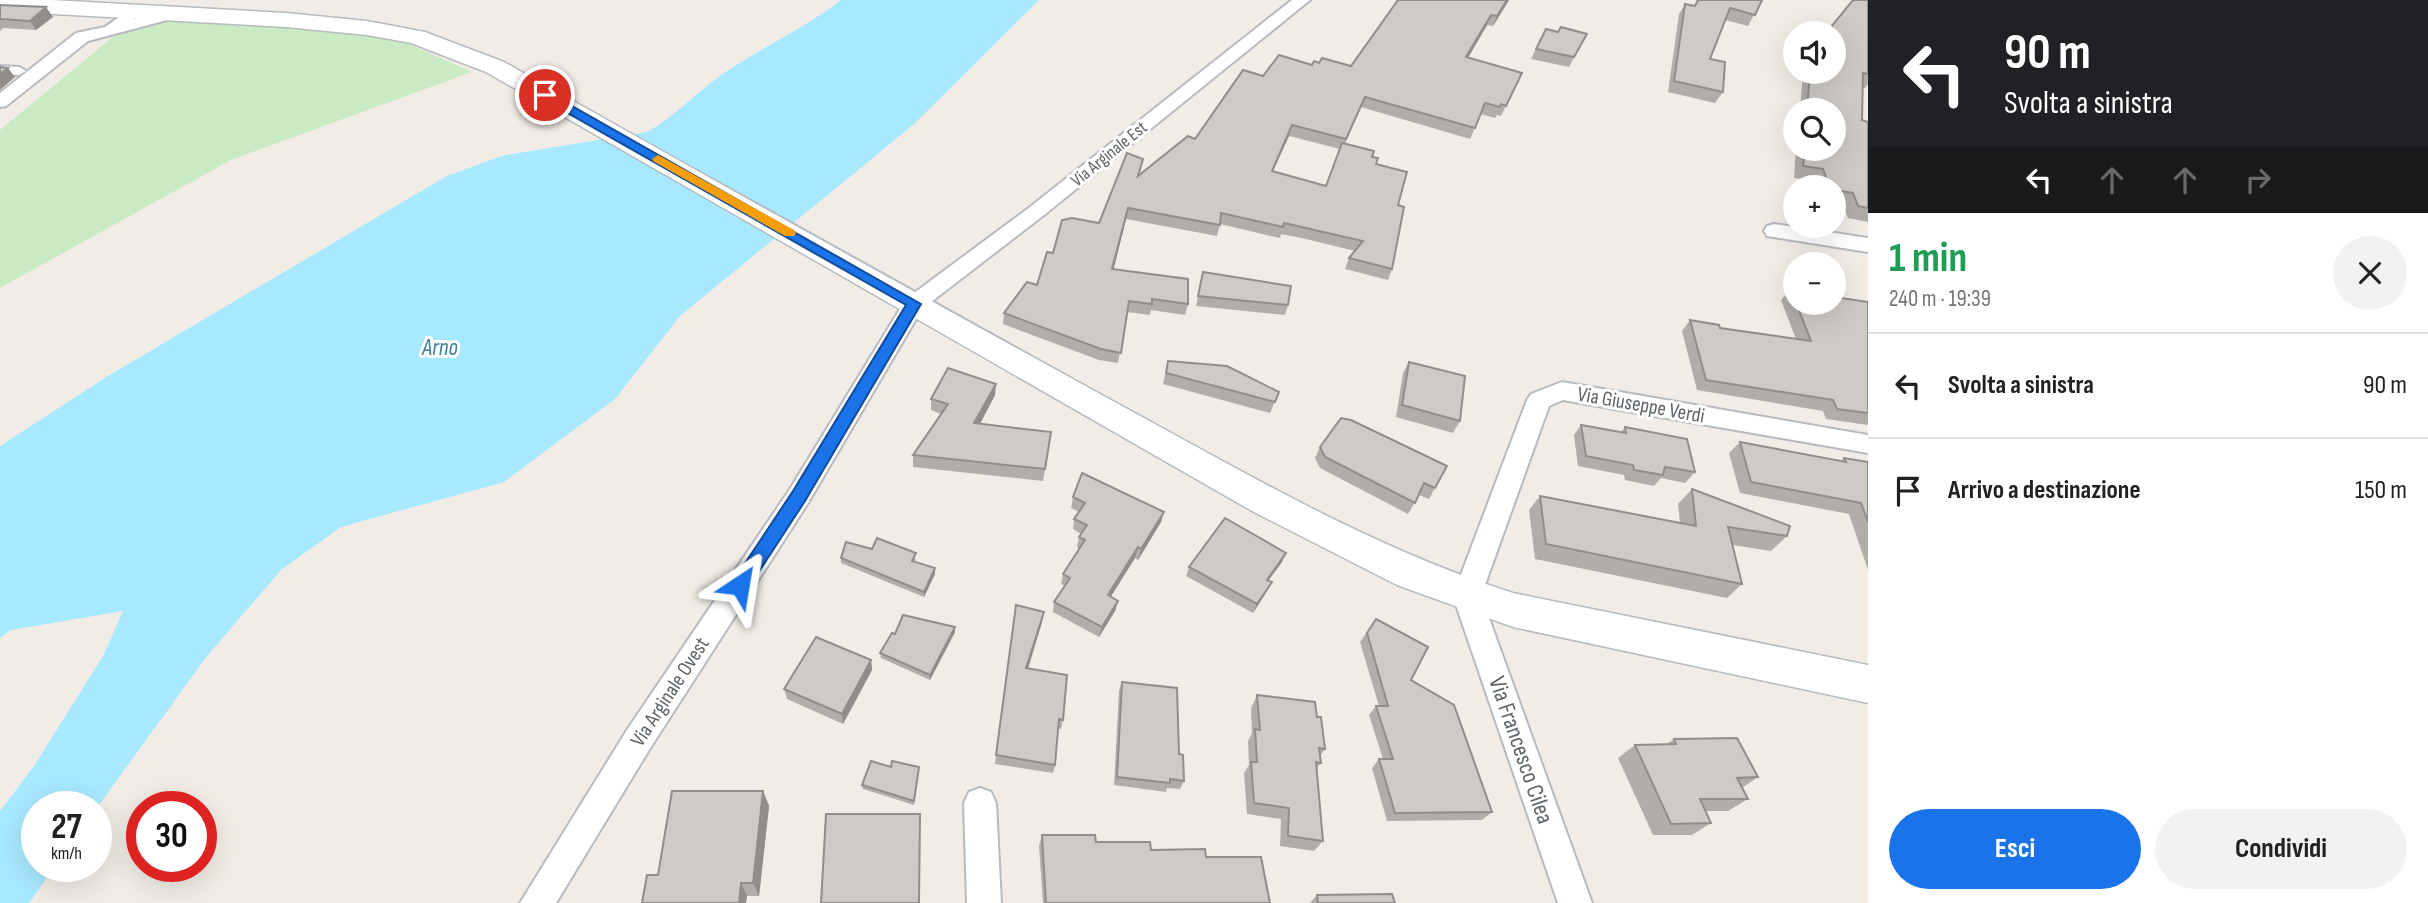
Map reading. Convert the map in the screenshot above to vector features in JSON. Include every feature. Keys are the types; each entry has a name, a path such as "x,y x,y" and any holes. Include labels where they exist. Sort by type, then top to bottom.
{"main road":[{"path":"0,4 321,23 407,35 495,67 914,304 1298,517 1379,558 1467,596 1577,624 1868,684"}],"street":[{"name":"Via Arginale Est","path":"914,304 1037,211 1302,0"},
{"path":"82,37 76,25 90,8"},
{"path":"110,31 125,20 127,10"},
{"path":"0,102 82,37 176,13"},
{"path":"0,70 19,71"},
{"path":"1774,231 1868,245"},
{"name":"Via Arginale Ovest","path":"537,903 638,740 799,496 914,304"},
{"name":"Via Giuseppe Verdi","path":"1467,596 1539,400 1562,391 1868,444"},
{"name":"Via Francesco Cilea","path":"1467,596 1574,903"},
{"path":"981,803 984,903"}],"green space":[{"path":"178,14 388,35 472,72 231,160 0,288 0,130 114,36"}],"water":[{"name":"Arno","path":"841,0 1039,0 913,125 680,316 615,399 504,482 341,527 281,570 207,656 109,791 21,791 21,882 44,882 29,903 0,903 0,811 34,766 103,656 123,611 11,630 0,638 0,446 108,376 445,177 501,156 647,132 669,118 730,69"}],"building":[{"path":"1398,0 1507,0 1497,16 1491,15 1466,57 1522,73 1506,106 1485,103 1475,128 1365,97 1346,139 1292,125 1272,171 1326,186 1342,143 1374,151 1372,157 1378,158 1376,164 1407,172 1398,205 1404,207 1392,269 1349,258 1363,241 1284,223 1283,227 1221,213 1220,225 1128,208 1112,269 1188,279 1188,304 1152,299 1152,304 1129,301 1121,353 1101,349 1004,313 1027,282 1037,285 1047,252 1053,253 1062,220 1072,218 1099,223 1127,153 1143,159 1138,176 1188,136 1195,139 1243,70 1263,76 1279,55 1312,65 1314,61 1319,63 1322,58 1351,66"},
{"path":"1698,0 1762,0 1755,15 1730,8 1710,59 1725,62 1723,92 1674,81 1685,4 1695,6"},
{"path":"1853,0 1868,0 1868,74 1863,73 1862,120 1868,122 1868,208 1858,206 1853,193 1846,192 1846,175 1825,175 1823,169 1803,166 1804,161 1846,161 1846,98 1808,98 1809,84 1846,84 1846,21 1836,21"},
{"path":"0,5 46,7 30,21 0,19"},
{"path":"1561,27 1587,34 1574,57 1536,49 1546,29 1558,32"},
{"path":"1203,272 1291,286 1288,305 1198,296"},
{"path":"1846,299 1868,302 1868,413 1837,409 1833,400 1706,380 1690,320 1719,325 1720,328 1811,341 1801,315 1846,315"},
{"path":"1168,361 1227,366 1279,392 1275,402 1166,373"},
{"path":"1409,362 1465,376 1460,421 1402,405"},
{"path":"948,368 996,384 974,423 1051,432 1045,469 913,455 948,404 931,399"},
{"path":"1341,418 1351,420 1447,466 1435,488 1424,483 1415,503 1325,457 1320,447"},
{"path":"1581,425 1626,433 1625,427 1687,439 1695,472 1665,467 1663,475 1634,470 1633,465 1586,456"},
{"path":"1740,442 1846,462 1844,458 1868,462 1868,522 1861,503 1751,482"},
{"path":"1082,473 1164,512 1108,595 1118,601 1102,627 1054,602 1070,578 1063,574 1085,540 1079,537 1087,525 1074,519 1085,503 1073,497"},
{"path":"1692,489 1790,526 1787,536 1728,527 1742,584 1546,544 1540,496 1696,526"},
{"path":"1225,518 1286,553 1267,580 1272,582 1257,604 1189,567"},
{"path":"877,538 916,553 912,561 935,568 924,592 841,558 846,542 872,549"},
{"path":"1016,605 1044,612 1026,668 1067,675 1063,720 1059,719 1055,765 996,755"},
{"path":"903,615 955,627 930,675 880,653 892,633 895,634"},
{"path":"1376,619 1428,647 1411,680 1454,705 1492,812 1395,813 1379,759 1393,759 1376,706 1388,706 1367,633"},
{"path":"816,637 871,660 842,714 784,689"},
{"path":"1122,682 1177,688 1179,754 1183,755 1184,781 1170,779 1170,783 1117,777"},
{"path":"1257,695 1315,702 1317,717 1321,717 1325,749 1319,748 1321,763 1316,762 1323,841 1288,836 1289,808 1254,803 1251,762 1257,762 1255,729 1260,730"},
{"path":"1737,738 1758,777 1737,778 1748,799 1700,799 1711,823 1671,824 1635,745 1676,744 1674,739"},
{"path":"871,761 891,767 892,761 919,767 914,801 862,785"},
{"path":"672,791 763,791 753,883 741,883 739,903 642,903 647,875 658,875"},
{"path":"826,814 920,814 919,903 821,903"},
{"path":"1042,835 1095,835 1096,842 1150,842 1151,850 1205,849 1206,857 1261,857 1270,903 1046,903"},
{"path":"1392,894 1395,903 1318,903 1317,895"}],"slow traffic":[{"path":"658,159 789,233"}],"route":[{"path":"545,95 914,304 799,496 740,585"}]}
